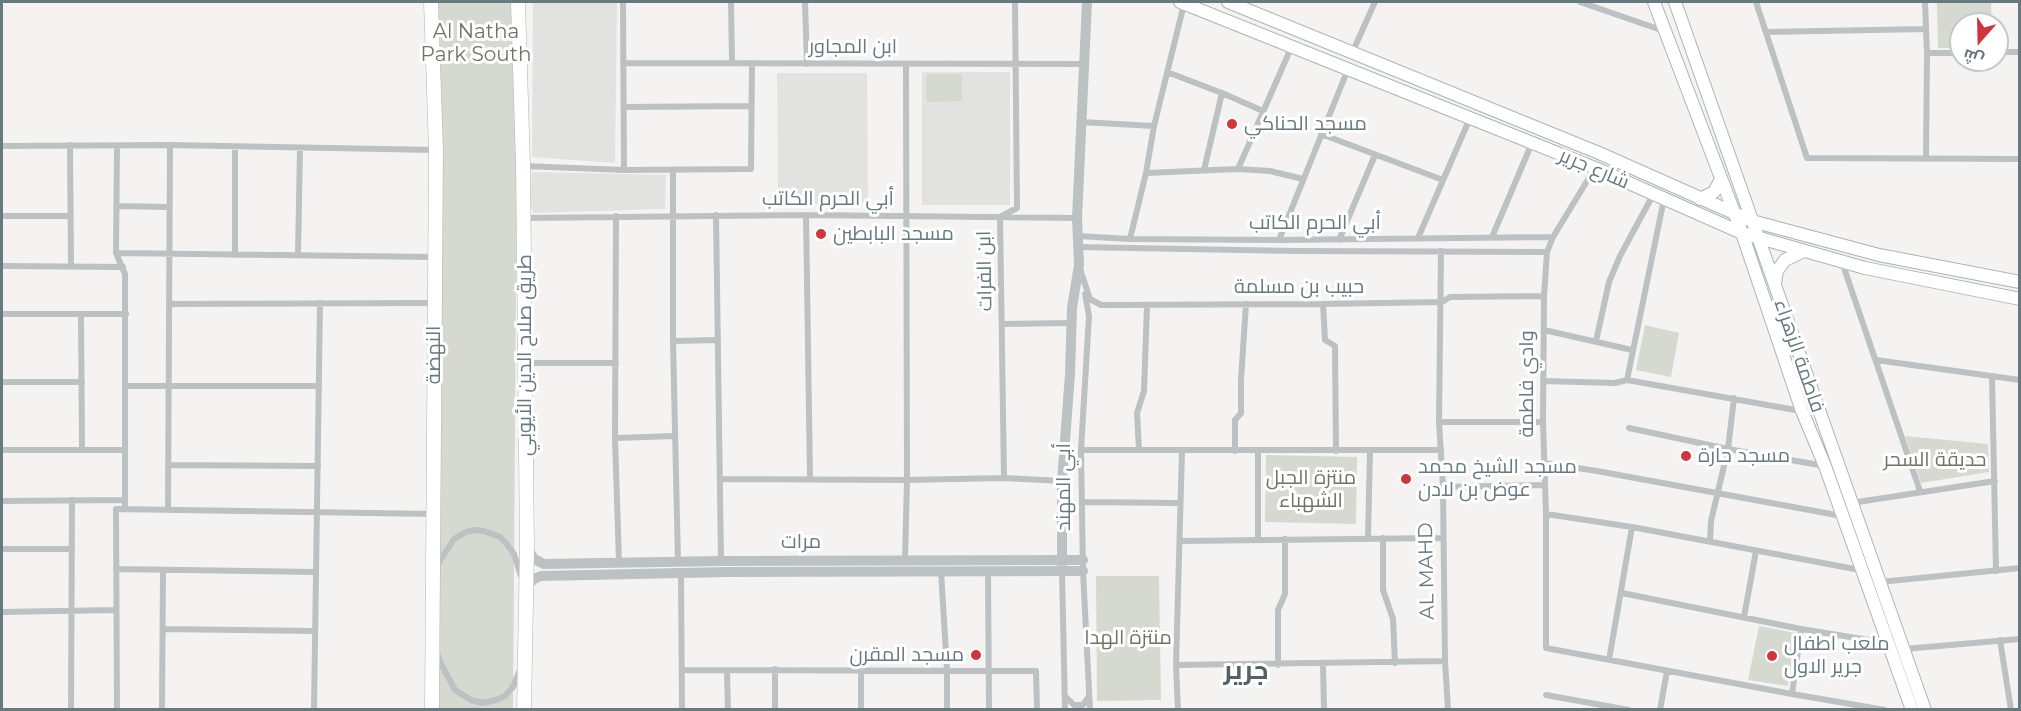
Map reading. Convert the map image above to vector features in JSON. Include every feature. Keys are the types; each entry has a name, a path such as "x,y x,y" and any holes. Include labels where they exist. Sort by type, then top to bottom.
{"main road":[{"name":"النهضة","path":"431,2 436,150 432,710"},
{"name":"طريق صلاح الدين الأيوبي","path":"518,2 524,166 526,548 524,710"},
{"name":"شارع جرير","path":"1227,2 1353,51 1599,153 1752,221 1899,260 2019,282"},
{"path":"1654,2 1721,179 1730,210 1742,233 1802,411 1825,466 1860,570 1912,710"},
{"name":"فاطمة الزهراء","path":"1675,2 1752,221 1763,243 1775,285 1925,710"},
{"name":"شارع جرير","path":"1182,3 1595,168 1763,243 2019,299"},
{"path":"1664,31 1672,37 1680,36 1683,24"},
{"path":"1679,70 1685,57 1692,58 1698,65"},
{"path":"1700,199 1714,192 1721,179"},
{"path":"1730,210 1742,214 1746,202"},
{"path":"1716,222 1724,225 1730,222 1730,210"},
{"path":"1749,253 1752,243 1758,245 1763,243 1763,232 1768,228 1776,228"},
{"path":"1775,285 1781,265 1791,255 1804,251"}],"street":[{"path":"623,2 624,170"},
{"path":"731,2 732,62"},
{"path":"805,2 807,64"},
{"name":"ابن الفرات","path":"1004,478 1000,217 1017,208 1015,2"},
{"name":"أبي المهند","path":"1087,2 1077,241 1079,265 1089,316 1081,450 1083,565 1090,710"},
{"path":"1353,51 1375,2"},
{"path":"1581,2 1664,31"},
{"path":"1756,2 1807,158 2019,159"},
{"path":"1925,2 1926,159"},
{"path":"1130,239 1182,3"},
{"path":"1766,32 1926,29"},
{"path":"1238,169 1291,48"},
{"path":"1927,53 1949,53"},
{"name":"ابن المجاور","path":"623,63 1083,64"},
{"path":"524,166 624,170 751,169 752,63"},
{"path":"905,560 906,64"},
{"path":"1279,240 1348,68"},
{"path":"1167,72 1263,111"},
{"path":"1204,170 1222,93"},
{"path":"624,107 751,106"},
{"path":"1418,238 1470,117"},
{"path":"1081,122 1154,126"},
{"path":"1321,134 1443,180"},
{"path":"1492,237 1532,142"},
{"path":"70,145 71,266"},
{"path":"2,146 170,145 436,150"},
{"path":"168,510 170,145"},
{"path":"117,146 116,253 125,274 126,314 125,509"},
{"path":"235,147 235,255"},
{"path":"297,256 300,148"},
{"path":"1339,240 1375,155"},
{"name":"وادي فاطمة","path":"1595,168 1553,237 1547,252 1544,296 1543,422 1546,648 1609,660"},
{"path":"1146,173 1238,169 1270,171 1303,179"},
{"path":"673,170 674,436 678,562"},
{"path":"1596,341 1609,282 1620,256 1659,197"},
{"path":"1627,380 1659,197"},
{"path":"116,206 169,207"},
{"path":"716,215 721,561"},
{"path":"806,215 810,478"},
{"name":"أبي الحرم الكاتب","path":"524,218 906,215 1077,218"},
{"path":"2,216 71,216"},
{"path":"616,216 615,438 619,562"},
{"name":"أبي الحرم الكاتب","path":"1077,241 1553,237"},
{"name":"أبي الحرم الكاتب","path":"1077,241 1295,251 1547,252"},
{"name":"AL MAHD","path":"1441,251 1440,422 1448,710"},
{"path":"116,253 434,257"},
{"path":"1842,262 1920,491"},
{"name":"أبي المهند","path":"1065,710 1062,481 1070,374 1072,308 1079,265"},
{"name":"حبيب بن مسلمة","path":"1079,265 1090,299 1101,305 1442,302 1450,297 1544,296"},
{"path":"2,267 123,267"},
{"path":"314,710 320,303"},
{"path":"170,304 434,303"},
{"path":"1235,451 1235,420 1241,413 1246,304"},
{"path":"1323,304 1325,340 1335,346 1336,451"},
{"path":"1139,450 1137,413 1144,390 1147,306"},
{"path":"2,314 126,314"},
{"path":"81,314 82,450"},
{"path":"1002,324 1071,323"},
{"path":"1544,330 1632,350"},
{"path":"673,341 718,340"},
{"path":"1876,360 2019,380"},
{"path":"525,363 616,363"},
{"path":"1992,376 1996,571"},
{"path":"1544,381 1615,383 1627,380 1802,411"},
{"path":"2,382 82,382"},
{"path":"126,386 319,386"},
{"path":"1710,541 1711,521 1728,449 1734,398"},
{"path":"1440,422 1543,422"},
{"path":"1629,428 1825,466"},
{"path":"615,438 674,436"},
{"path":"2,450 125,450"},
{"path":"1081,450 1441,450"},
{"path":"1368,537 1370,450"},
{"path":"1178,710 1176,665 1182,451"},
{"path":"1258,451 1258,539"},
{"path":"1544,464 1717,492 1842,516"},
{"path":"168,465 318,466"},
{"path":"720,479 1004,478 1062,481"},
{"path":"1851,503 1995,481"},
{"path":"1443,487 1545,484"},
{"path":"71,710 72,500"},
{"path":"2,501 125,500"},
{"path":"1083,502 1180,503"},
{"path":"117,710 116,509 433,514"},
{"path":"1546,514 1632,527 1860,570"},
{"path":"1632,527 1609,660 1885,710"},
{"path":"433,573 454,539 466,532 484,531 500,537 514,555 525,588"},
{"path":"1180,541 1368,537 1443,538"},
{"path":"1383,538 1383,590 1393,619 1395,663"},
{"path":"1278,664 1278,610 1285,594 1285,539"},
{"name":"مرات","path":"526,548 540,564 905,560 1035,566"},
{"path":"2,549 72,549"},
{"path":"1744,617 1756,551"},
{"path":"562,564 553,570 564,576"},
{"name":"مرات","path":"525,588 538,577 727,572 987,570 1083,565"},
{"path":"1879,582 2019,568"},
{"path":"116,569 316,572"},
{"path":"162,710 163,570"},
{"path":"987,570 989,710"},
{"path":"941,571 947,670 946,710"},
{"path":"681,575 682,710"},
{"path":"1622,592 1801,629 1887,644"},
{"path":"2,612 116,610"},
{"path":"163,629 315,631"},
{"path":"1792,694 1801,629"},
{"path":"432,637 448,680 455,690 471,700 483,703 505,696 513,687 524,660"},
{"path":"1904,649 2019,639"},
{"path":"2000,640 2011,710"},
{"path":"1176,665 1445,662"},
{"path":"1323,663 1324,710"},
{"path":"775,710 776,669"},
{"path":"682,670 1036,671 1036,710"},
{"path":"727,670 728,710"},
{"path":"861,670 861,710"},
{"path":"1660,710 1667,671"},
{"path":"1546,695 1629,710"},
{"path":"1066,697 1074,705 1083,705 1089,696"}],"shaded area":[{"path":"533,2 617,2 615,163 532,157"},
{"path":"922,72 1010,72 1010,205 922,205"},
{"path":"777,73 867,73 868,203 778,204"},
{"path":"532,172 666,175 665,209 534,213 530,206"}],"green space":[{"name":"Al Natha Park South","path":"432,2 518,2 513,709 439,709"},
{"path":"1937,2 1991,2 1991,12 1949,12 1949,48 1938,48"},
{"path":"926,74 962,74 962,101 926,102"},
{"path":"1645,325 1679,333 1671,377 1636,370"},
{"name":"حديقة السحر","path":"1905,436 1988,444 1989,472 1921,483"},
{"name":"منتزة الجبل الشهباء","path":"1266,455 1357,457 1356,524 1265,522"},
{"name":"منتزة الهدا","path":"1096,576 1159,576 1161,700 1097,701"},
{"name":"ملعب اطفال جرير الاول","path":"1759,626 1796,633 1788,686 1748,680"}],"place":[{"name":"مسجد الحناكي","path":"1232,124"},
{"name":"مسجد البابطين","path":"821,234"},
{"name":"مسجد حارة","path":"1686,456"},
{"name":"مسجد الشيخ محمد عوض بن لادن","path":"1406,479"},
{"name":"مسجد المقرن","path":"976,655"},
{"name":"ملعب اطفال جرير الاول","path":"1772,656"}],"district":[{"name":"جرير","path":"1246,671"}]}
